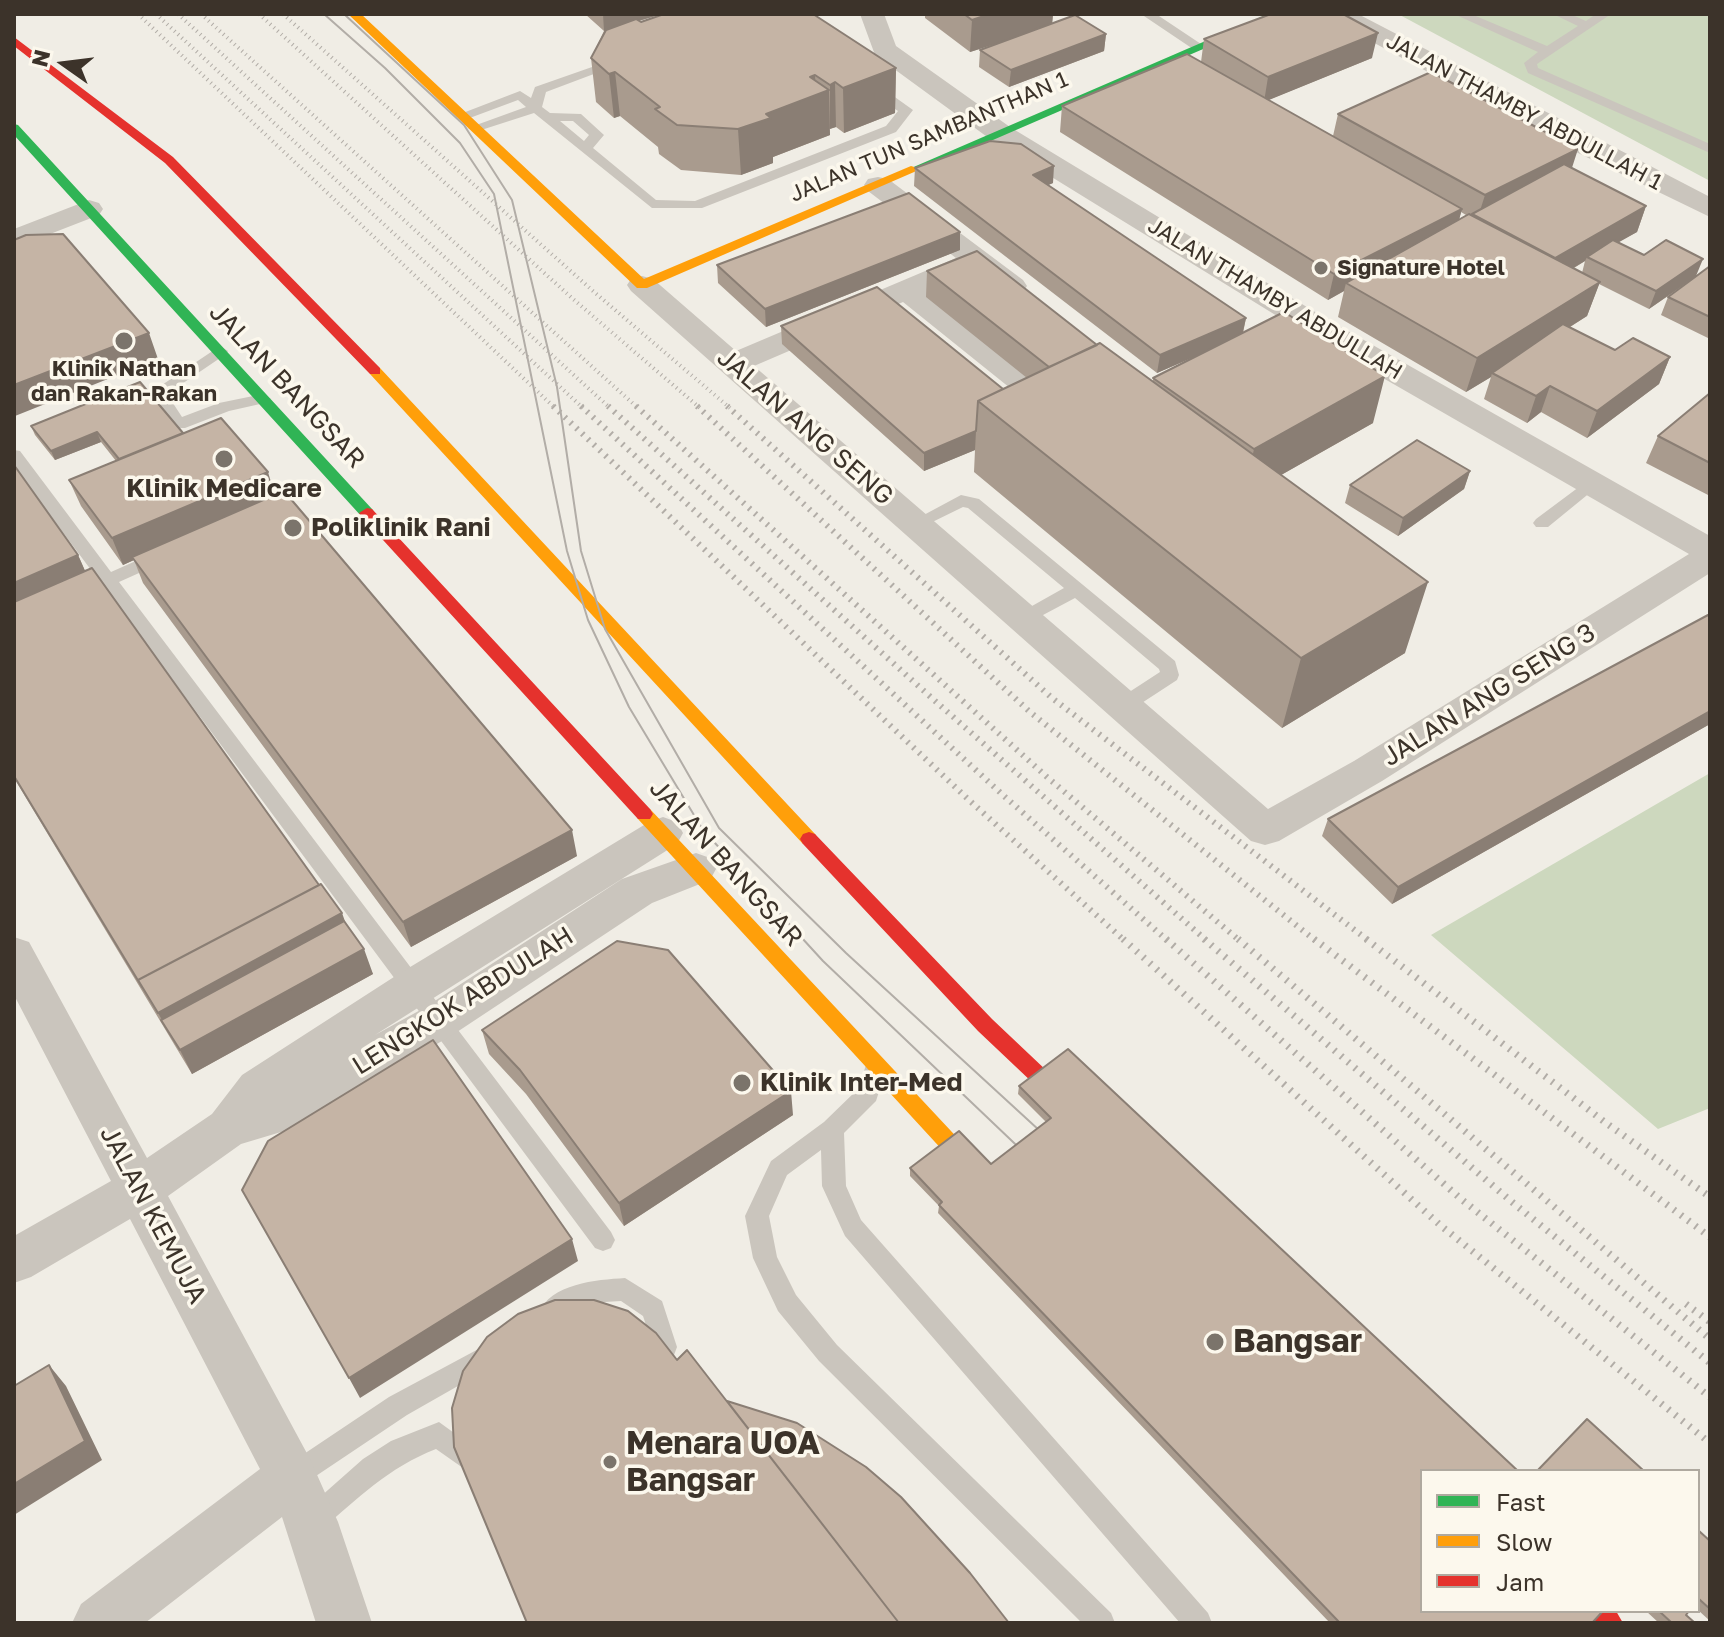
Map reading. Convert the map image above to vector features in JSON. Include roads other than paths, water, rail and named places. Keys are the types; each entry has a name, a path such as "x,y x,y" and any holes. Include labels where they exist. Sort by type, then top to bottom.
{"main road":[{"name":"JALAN ANG SENG","path":"354,14 642,285"},
{"name":"JALAN TUN SAMBANTHAN 1","path":"642,285 1000,133 1172,67 1201,48 1278,14"},
{"path":"14,40 169,160 412,409 700,724 985,1025 1088,1123"},
{"path":"75,63 97,86 109,115"},
{"name":"JALAN BANGSAR","path":"14,128 875,1066 997,1194"}],"street":[{"name":"JALAN THAMBY ABDULLAH","path":"872,14 884,50 1000,133 1314,325 1708,549"},
{"name":"JALAN THAMBY ABDULLAH 1","path":"1339,14 1710,208"},
{"path":"878,185 1042,306"},
{"path":"14,239 89,209"},
{"path":"732,364 977,260"},
{"name":"JALAN ANG SENG","path":"642,285 1265,830"},
{"path":"907,291 1026,385"},
{"name":"JALAN ANG SENG 3","path":"1265,830 1368,771 1708,549"},
{"name":"LENGKOK ABDULAH","path":"14,1261 140,1189 228,1128 275,1115 663,833"},
{"name":"LENGKOK ABDULAH","path":"425,1004 637,891 696,869"},
{"name":"JALAN KEMUJA","path":"14,954 301,1500 344,1623"},
{"path":"100,1623 301,1500"}],"lane":[{"path":"1147,14 1201,48"},
{"path":"1460,14 1548,51"},
{"path":"1559,14 1586,25"},
{"path":"1605,14 1530,63 1533,70 1710,149"},
{"path":"540,112 540,90 628,59"},
{"path":"469,122 540,112 576,117 597,135 585,149 652,204 697,205 891,129 906,110 857,78"},
{"path":"220,351 158,393 179,424 225,407 263,399"},
{"path":"14,455 603,1240"},
{"path":"1542,523 1591,483"},
{"path":"916,524 961,501 973,503 1168,666 1170,675 1124,705"},
{"path":"80,592 174,550"},
{"path":"1022,619 1077,589"},
{"path":"875,1066 868,1094 848,1117 779,1168 757,1216 765,1258 787,1303 828,1353 1101,1623"},
{"path":"832,1129 834,1186 853,1228 1198,1623"},
{"path":"535,1324 584,1292 625,1289 653,1309 665,1347"},
{"path":"301,1500 398,1406 474,1365 510,1340"},
{"path":"301,1500 372,1468 400,1450 439,1435 463,1455"}],"tram line":[{"path":"324,14 385,68 460,143 494,194 567,551 588,620 629,707 703,830 823,961 1033,1161"},
{"path":"344,14 464,125 512,200 557,387 581,551 605,629 719,828 846,953 1052,1142"}],"railway":[{"path":"138,14 555,408"},
{"path":"156,14 583,408"},
{"path":"178,14 610,408"},
{"path":"201,14 638,408"},
{"path":"259,14 573,299 700,408"},
{"path":"283,14 593,291 730,408"},
{"path":"553,406 970,801 1125,941"},
{"path":"581,406 1004,796 1168,941"},
{"path":"608,406 1207,941"},
{"path":"636,406 1047,777 1240,941"},
{"path":"697,406 1030,712 1316,941"},
{"path":"727,406 1052,698 1369,941"},
{"path":"1123,939 1440,1225 1710,1443"},
{"path":"1166,939 1461,1199 1710,1397"},
{"path":"1204,939 1512,1202 1710,1363"},
{"path":"1238,939 1710,1339"},
{"path":"1314,939 1710,1237"},
{"path":"1366,939 1606,1123 1710,1197"},
{"path":"1686,1304 1710,1322"}],"place":[{"name":"Signature Hotel","path":"1321,268"},
{"name":"Klinik Nathan dan Rakan-Rakan","path":"124,341"},
{"name":"Klinik Medicare","path":"224,459"},
{"name":"Poliklinik Rani","path":"293,528"},
{"name":"Klinik Inter-Med","path":"742,1083"},
{"name":"Bangsar","path":"1215,1342"},
{"name":"Menara UOA Bangsar","path":"610,1462"}]}
